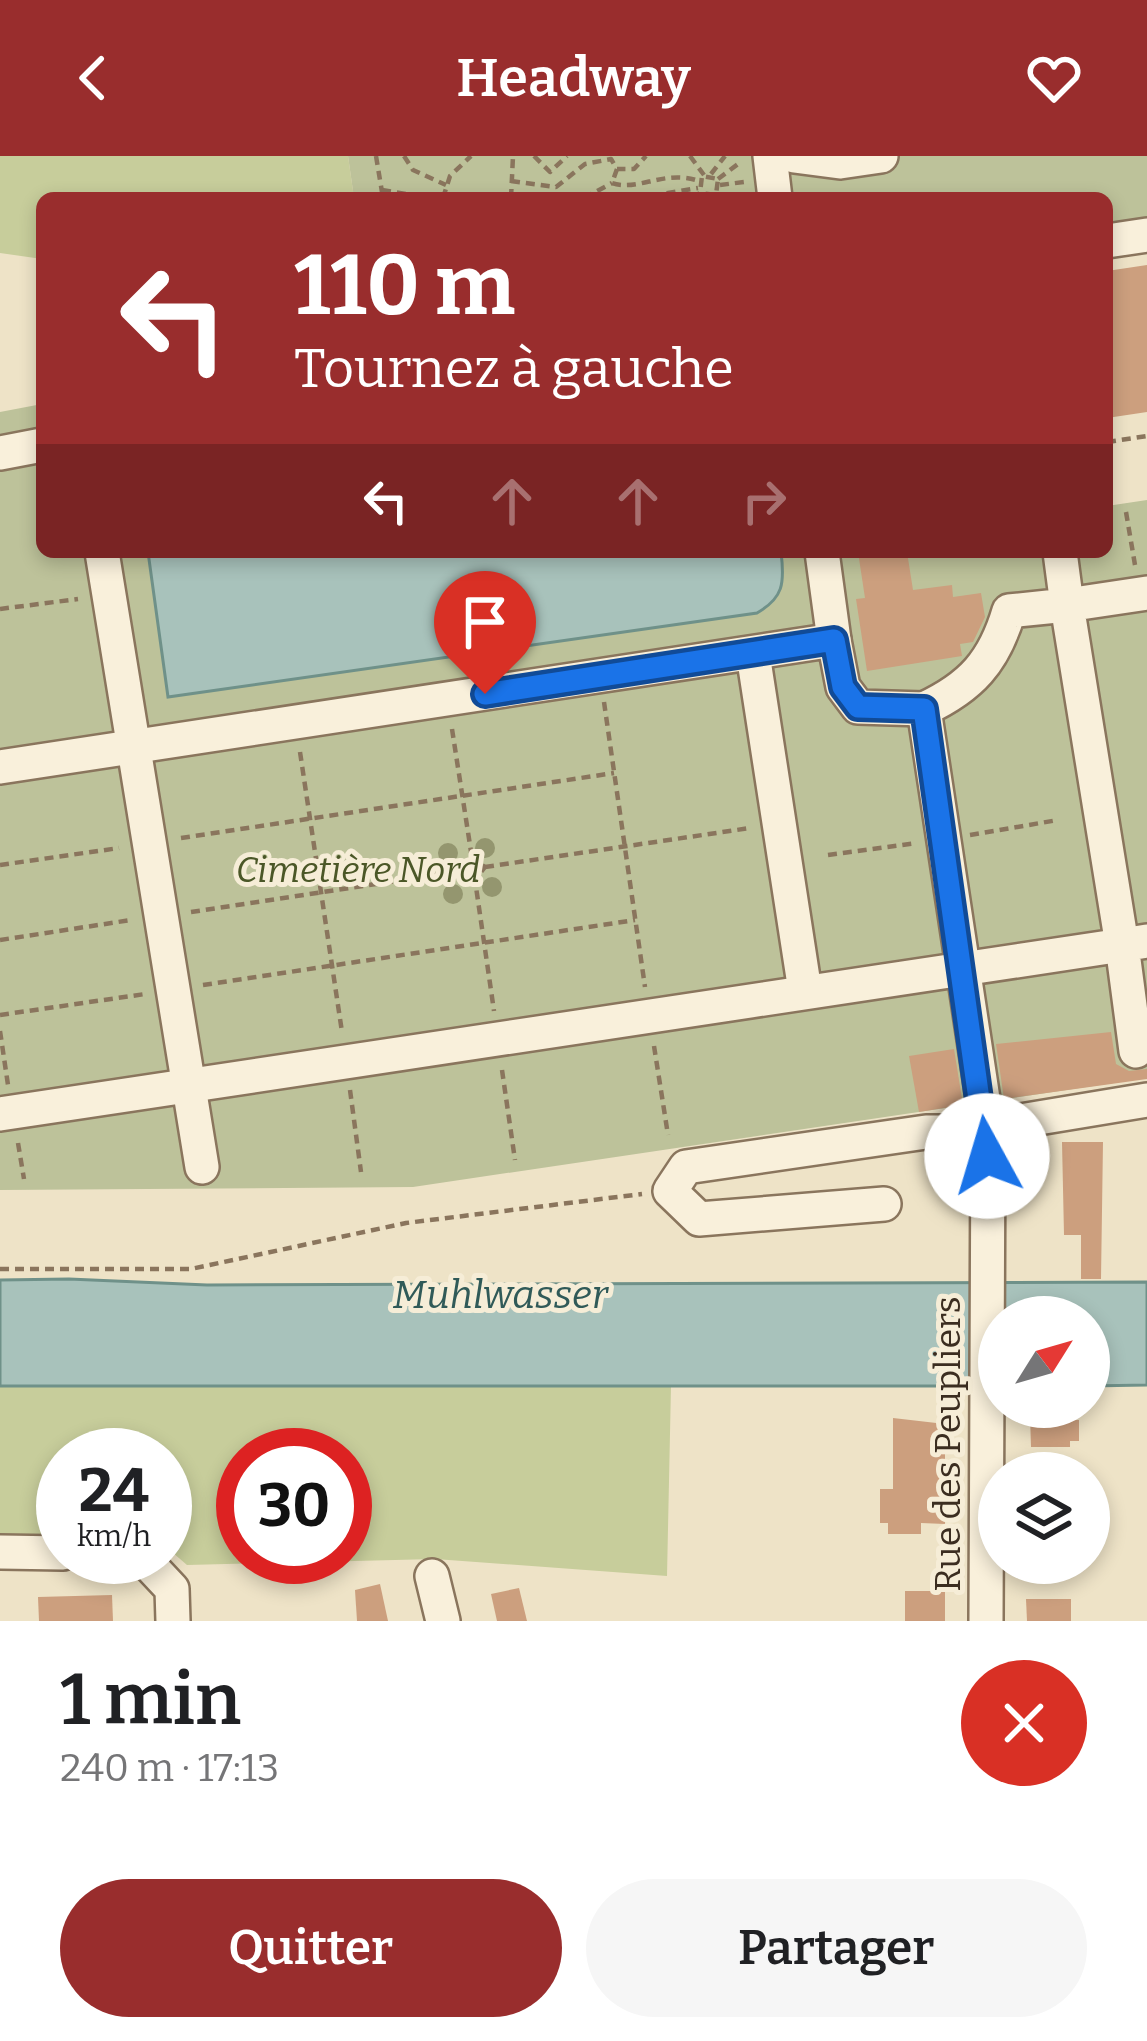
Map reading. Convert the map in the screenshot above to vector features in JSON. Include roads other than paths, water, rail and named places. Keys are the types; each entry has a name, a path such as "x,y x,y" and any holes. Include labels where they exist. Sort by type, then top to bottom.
{"street":[{"path":"770,156 774,192"},
{"path":"794,156 840,162 881,156"},
{"path":"1113,240 1147,235"},
{"path":"0,453 36,447"},
{"path":"103,558 130,748 170,915 159,992 191,1088 202,1167"},
{"path":"823,558 843,687 858,707 924,709 964,690 990,661 1009,611 1143,593"},
{"path":"1061,558 1134,943 1136,1051"},
{"path":"0,767 834,640"},
{"path":"753,654 805,991"},
{"name":"Rue des Peupliers","path":"924,709 988,1132 986,1621"},
{"path":"6,1113 191,1088 346,1058 1134,943"},
{"path":"884,1204 699,1219 670,1191 686,1167 930,1132 988,1132 1014,1122 1147,1100"},
{"path":"0,1552 36,1553"},
{"path":"432,1576 442,1621"}],"water":[{"path":"149,558 782,558 777,596 757,613 168,697"},
{"name":"Muhlwasser","path":"0,1280 207,1285 1147,1282 1147,1385 1110,1386 1110,1296 978,1296 978,1386 0,1386"}],"park label":[{"name":"Cimetière Nord","path":"358,869"}]}
